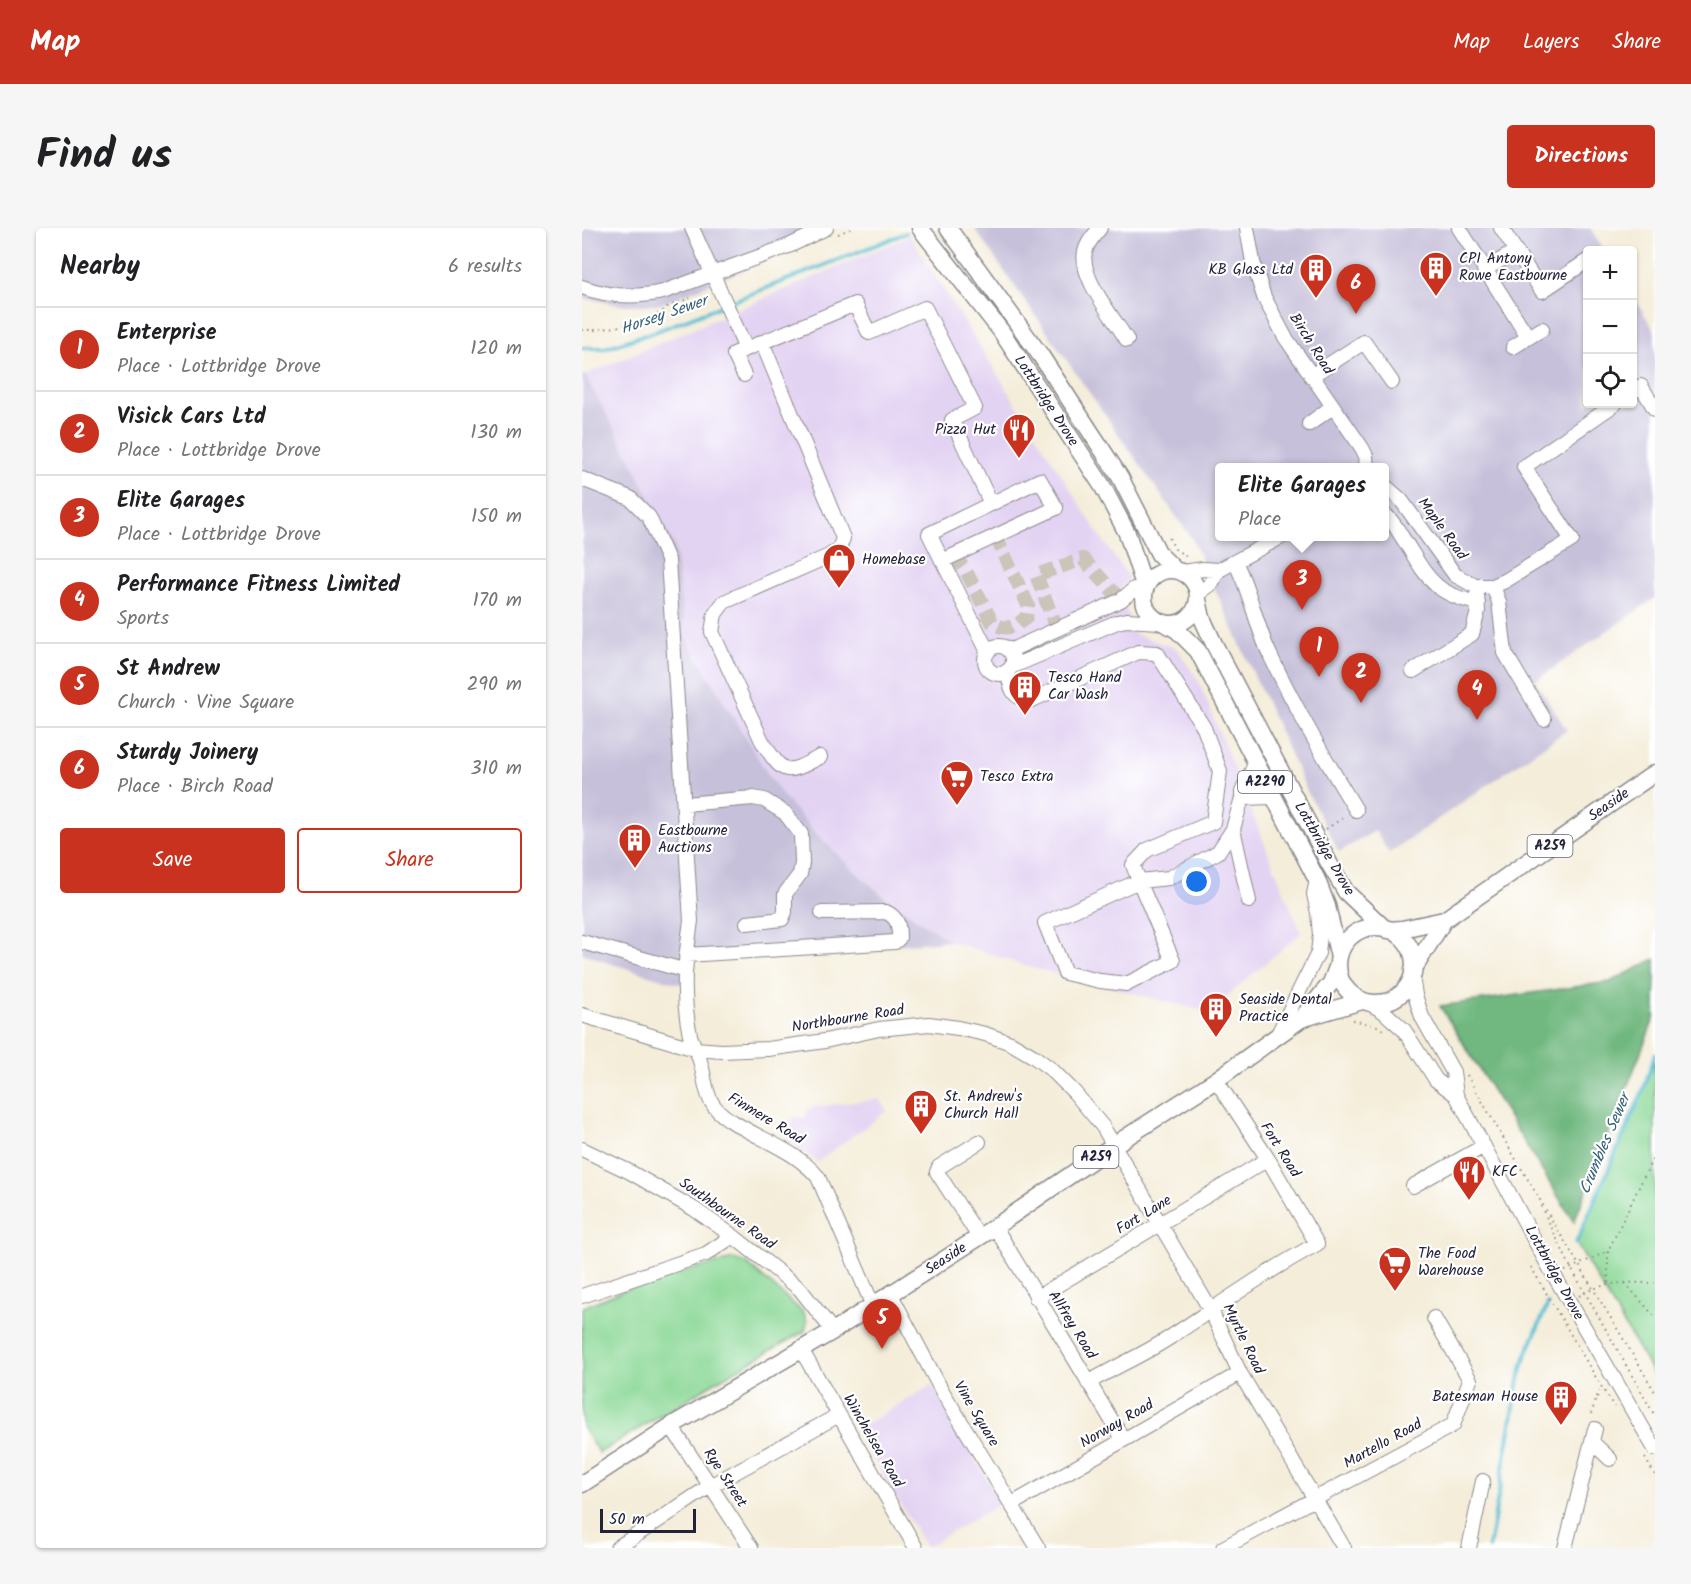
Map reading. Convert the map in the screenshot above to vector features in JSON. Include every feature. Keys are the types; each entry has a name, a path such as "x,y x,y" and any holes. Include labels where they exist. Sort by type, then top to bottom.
{"main road":[{"name":"Lottbridge Drove","path":"920,228 1000,332 1103,487 1127,533 1144,591"},
{"name":"Lottbridge Drove","path":"948,228 1041,356 1120,477 1159,554 1179,571"},
{"path":"1165,570 1179,571 1196,585 1197,607 1187,619 1173,624 1162,622 1147,610 1144,591 1149,580 1156,573 1165,570"},
{"name":"Lottbridge Drove","path":"1198,597 1202,618 1214,644 1330,865 1346,892 1386,929"},
{"name":"Lottbridge Drove","path":"1162,622 1178,630 1198,651 1317,880 1327,906 1338,961"},
{"name":"Seaside","path":"1386,929 1402,929 1444,920 1655,773"},
{"name":"Seaside","path":"1413,974 1444,920"},
{"path":"1374,927 1386,929 1398,935 1406,943 1412,953 1413,974 1405,989 1398,996 1378,1003 1365,1002 1350,993 1342,983 1338,961 1342,948 1355,933 1374,927"},
{"name":"Seaside","path":"582,1484 671,1426 802,1351 891,1295 1114,1145 1216,1080 1301,1019 1331,983 1338,961"},
{"name":"Seaside","path":"1301,1019 1365,1002"}],"street":[{"path":"692,228 746,349"},
{"path":"792,228 800,241"},
{"path":"582,287 611,295 643,296 672,289 800,241 826,228"},
{"path":"1100,228 1091,239 1085,252 1084,266 1127,340"},
{"name":"Birch Road","path":"1247,228 1253,262 1264,297 1285,337 1362,448 1367,463"},
{"path":"1459,228 1528,337"},
{"path":"1501,228 1542,291 1583,264"},
{"path":"1484,270 1516,251"},
{"path":"744,375 735,354 855,304 869,333 925,308 975,408 952,420 991,504"},
{"path":"1513,347 1542,329"},
{"path":"762,342 843,538 839,549 829,556 724,602 715,614 711,632 762,741 772,757 784,769 794,771 819,757"},
{"path":"1311,376 1364,342 1392,382"},
{"path":"1637,389 1641,386 1655,409"},
{"path":"1309,424 1332,407"},
{"path":"1413,671 1472,634 1478,603 1475,586 1493,586 1505,581 1572,540 1524,467 1609,408"},
{"name":"Finmere Road","path":"582,479 630,498 649,517 668,560 691,921 684,970 684,992 688,1026 700,1061 705,1088 715,1108 730,1120 794,1154 818,1177 873,1306"},
{"path":"942,561 1056,508 1040,480 929,534 942,561 988,652 986,663 990,670 998,674 1118,622 1127,620 1162,622"},
{"name":"Maple Road","path":"1389,489 1401,500 1455,575 1475,586"},
{"path":"1410,514 1389,519 1436,587 1452,596 1478,603"},
{"path":"1179,571 1219,570 1275,541"},
{"path":"1234,562 1243,579 1270,656 1334,775 1356,810"},
{"path":"1198,597 1211,584 1219,570"},
{"path":"1493,586 1499,602 1505,653 1544,718"},
{"path":"1009,651 1121,600 1134,589 1144,591"},
{"path":"988,652 996,647 1009,651 1012,658 1009,669 1012,691 1025,700 1032,700 1138,652 1157,653 1204,728 1220,771 1213,822 1147,850 1133,865 1139,881 1173,961 1127,984 1065,973 1044,922 1139,881 1169,878 1218,852 1233,829 1242,792 1256,765"},
{"path":"1242,798 1273,797"},
{"path":"685,804 753,798 764,800 785,813 801,834 800,874 785,894 785,912 782,919 747,923"},
{"path":"1233,829 1249,901"},
{"path":"1277,1036 1318,953 1320,935 1314,894 1317,880"},
{"path":"686,955 895,942 899,938 899,924 893,915 886,912 822,913"},
{"path":"582,942 684,970"},
{"name":"Lottbridge Drove","path":"1413,974 1415,995 1422,1017 1453,1072 1456,1095 1649,1452"},
{"name":"Lottbridge Drove","path":"1365,1002 1383,1011 1404,1030 1436,1080 1456,1095"},
{"name":"Northbourne Road","path":"582,1015 695,1049 722,1051 768,1049 903,1026 929,1024 976,1032 1011,1044 1034,1056 1052,1070 1103,1127 1114,1145"},
{"name":"Fort Road","path":"1210,1310 1240,1293 1266,1272 1317,1244 1268,1159 1216,1080"},
{"path":"979,1142 939,1167 937,1172 979,1237"},
{"name":"Myrtle Road","path":"1114,1145 1210,1310 1240,1373 1344,1548"},
{"path":"1413,1186 1484,1146"},
{"name":"Southbourne Road","path":"582,1149 667,1193 733,1236 800,1289 833,1331"},
{"name":"Fort Lane","path":"1036,1298 1268,1159"},
{"name":"Allfrey Road","path":"994,1227 1123,1439"},
{"path":"584,1294 706,1254 733,1236"},
{"name":"Vine Square","path":"891,1295 942,1390 1038,1548"},
{"path":"1089,1383 1167,1339 1210,1310"},
{"name":"Martello Road","path":"1223,1548 1453,1425 1470,1380 1434,1318"},
{"name":"Winchelsea Road","path":"802,1351 916,1548"},
{"name":"Norway Road","path":"1012,1504 1240,1373"},
{"path":"617,1548 710,1486 840,1415"},
{"name":"Rye Street","path":"671,1426 751,1548"},
{"path":"1566,1548 1594,1436 1610,1459"},
{"path":"1469,1548 1483,1481"}],"path":[{"path":"1323,831 1356,810"},
{"path":"1345,1020 1354,1019 1377,1026 1390,1035"},
{"path":"1467,1075 1536,1196 1655,1392"},
{"path":"1608,1283 1608,1251 1655,1154"},
{"path":"1536,1196 1571,1268 1655,1416"},
{"path":"1555,1277 1608,1251"},
{"path":"1531,1267 1619,1416"},
{"path":"1569,1301 1593,1287 1608,1283 1655,1283"},
{"path":"1626,1283 1655,1317"},
{"path":"1592,1414 1601,1386"},
{"path":"1649,1452 1655,1475"}],"shaded area":[{"path":"582,228 812,228 770,259 658,305 621,305 582,298"},
{"path":"974,228 1590,228 1601,246 1583,246 1583,408 1637,408 1637,303 1655,332 1655,598 1535,681 1567,730 1389,853 1375,831 1339,852 1307,791 1192,539"},
{"path":"910,236 1098,533 1129,578 1119,590 1135,634 1177,649 1198,680 1301,933 1208,1012 1029,967 950,941 886,897 847,864 784,797 767,773 685,637 675,546 585,375"},
{"path":"582,375 585,375 621,441 675,546 685,637 767,773 784,797 847,864 886,898 950,941 695,959 693,985 675,983 582,953"},
{"path":"880,1099 887,1111 817,1162 789,1140 793,1117 805,1119 807,1108 811,1110 813,1107"},
{"path":"932,1385 1001,1503 926,1547 856,1430"}],"green space":[{"path":"1655,959 1655,1016 1574,1222 1440,1006 1610,982"},
{"path":"1655,1061 1655,1377 1576,1243"},
{"path":"733,1259 746,1263 804,1313 807,1322 805,1331 720,1379 599,1453 582,1427 582,1308 637,1286"}],"waterway":[{"name":"Horsey Sewer","path":"582,348 605,348 657,331 906,233"},
{"name":"Crumbles Sewer","path":"1576,1243 1643,1091 1655,1054"},
{"name":"Crumbles Sewer","path":"1489,1548 1519,1379 1525,1357 1548,1304"}],"tunnel":[{"path":"954,556 966,571 992,622 1006,628 1014,626 1026,618 1028,605 996,537"},
{"path":"1057,629 1036,575 1083,559 1121,600"}],"place":[{"name":"CPI Antony Rowe Eastbourne","path":"1436,297"},
{"name":"KB Glass Ltd","path":"1316,299"},
{"name":"Sturdy Joinery","path":"1356,314"},
{"name":"Pizza Hut","path":"1019,459"},
{"name":"Homebase","path":"839,589"},
{"name":"Elite Garages","path":"1302,610"},
{"name":"Enterprise","path":"1319,677"},
{"name":"Visick Cars Ltd","path":"1361,703"},
{"name":"Tesco Hand Car Wash","path":"1025,716"},
{"name":"Performance Fitness Limited","path":"1477,720"},
{"name":"Tesco Extra","path":"957,806"},
{"name":"Eastbourne Auctions","path":"635,869"},
{"name":"Seaside Dental Practice","path":"1216,1038"},
{"name":"St. Andrew's Church Hall","path":"921,1135"},
{"name":"KFC","path":"1469,1201"},
{"name":"The Food Warehouse","path":"1395,1292"},
{"name":"St Andrew","path":"882,1349"},
{"name":"Batesman House","path":"1561,1426"}]}
